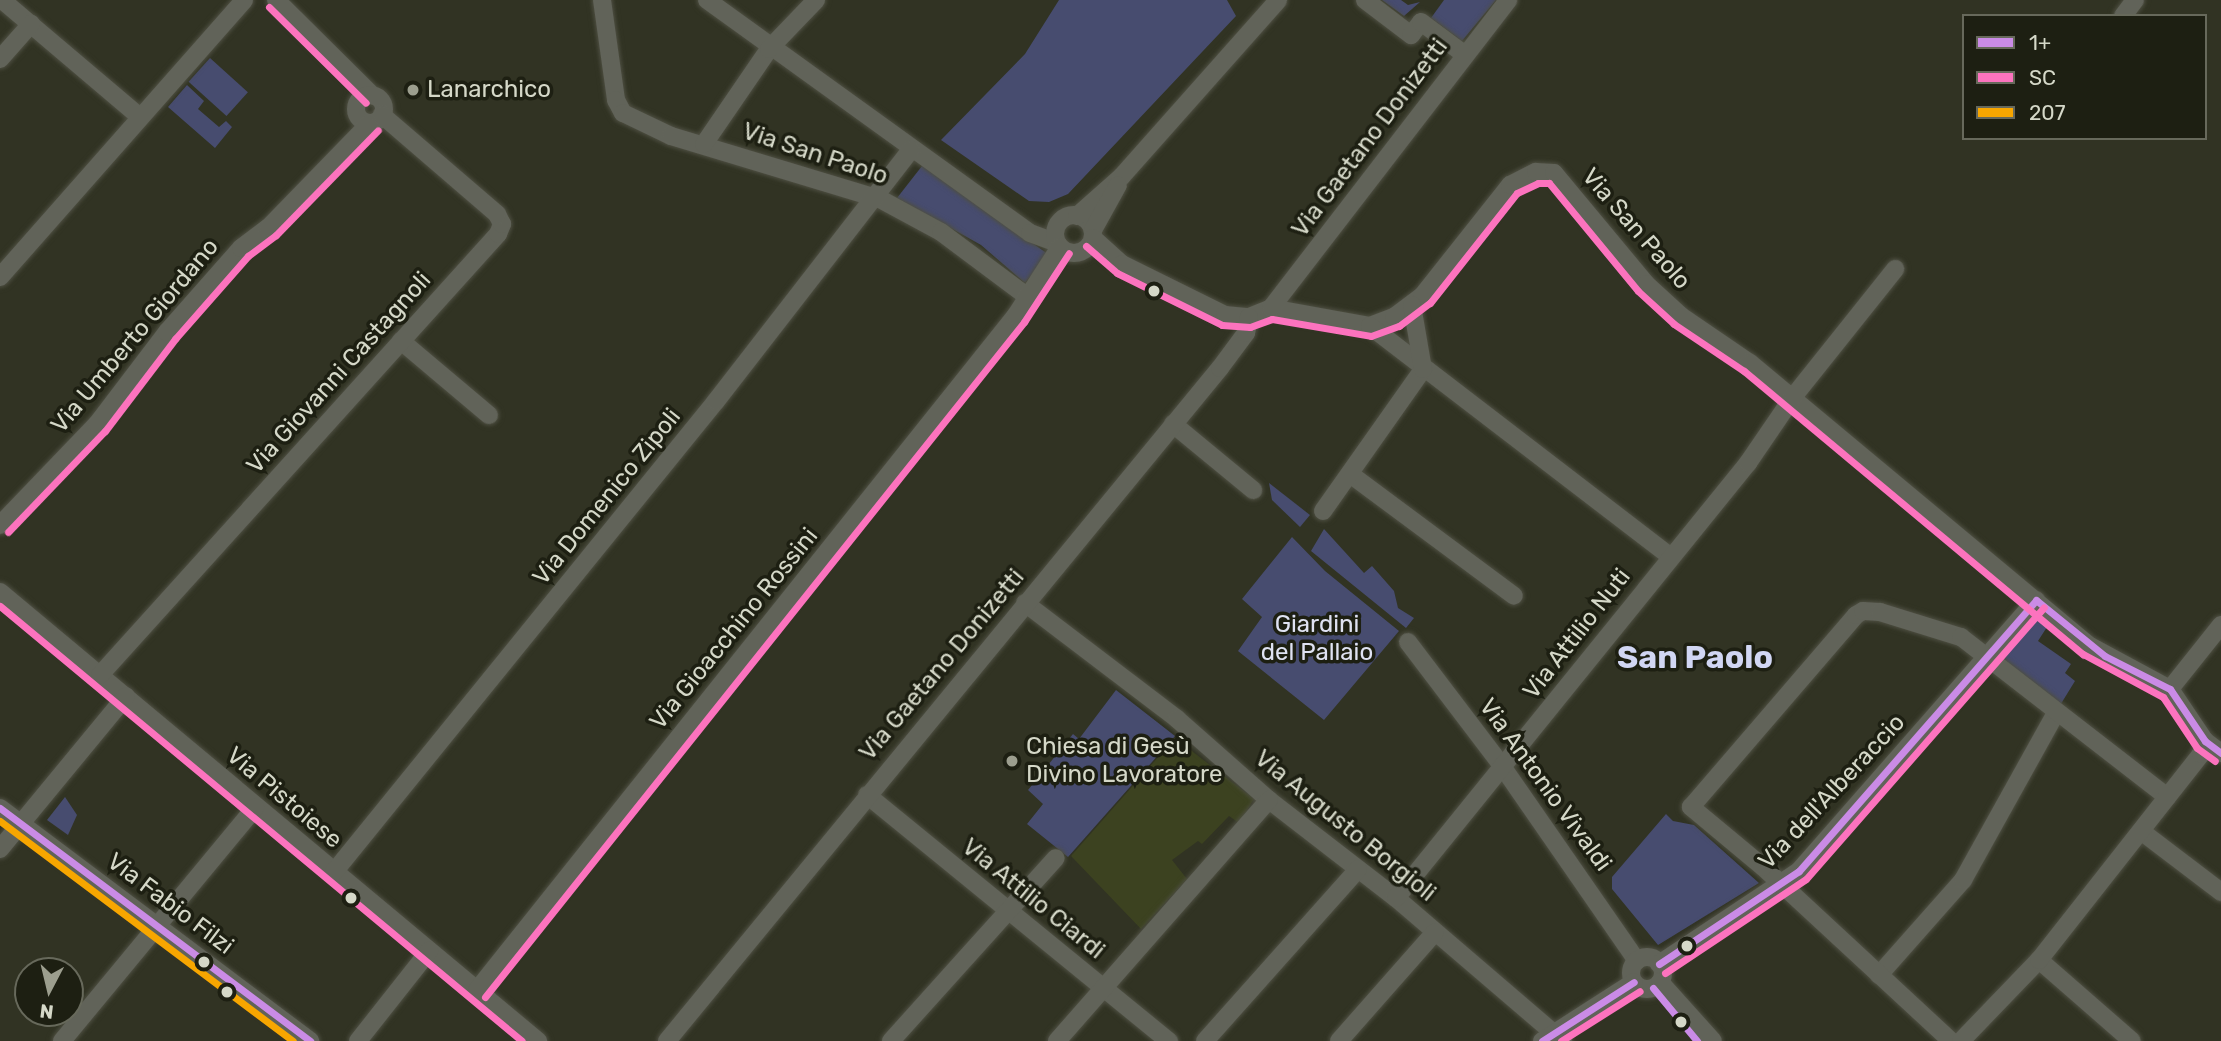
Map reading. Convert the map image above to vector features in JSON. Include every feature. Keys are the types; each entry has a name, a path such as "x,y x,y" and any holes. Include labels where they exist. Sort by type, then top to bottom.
{"street":[{"path":"2,0 25,12 139,116"},
{"path":"0,277 139,116 244,0"},
{"path":"276,0 327,52 366,98 382,104 376,119 357,115 366,98"},
{"name":"Via San Paolo","path":"602,0 620,110 670,136 704,144 873,197 941,232 1028,297"},
{"path":"707,0 769,49 911,150 1015,221 1040,228 1058,239 1073,253 1090,239 1122,176"},
{"path":"704,144 769,49 816,0"},
{"path":"1028,297 1058,239 1065,218 1077,216 1122,176 1278,0"},
{"path":"1365,0 1411,35 1420,22 1464,54"},
{"name":"Via Gaetano Donizetti","path":"1271,307 1508,0"},
{"path":"0,59 25,12"},
{"name":"Via Giovanni Castagnoli","path":"100,674 498,234 502,224 497,214 376,119"},
{"name":"Via Umberto Giordano","path":"0,525 97,424 167,332 241,248 268,228 376,119"},
{"name":"Via Domenico Zipoli","path":"334,872 742,369 863,216 873,197 911,150"},
{"name":"Via San Paolo","path":"1370,326 1412,306 1493,202 1517,180 1544,170 1564,182 1646,284 1681,316 1793,397 2105,656 2169,689"},
{"path":"1077,216 1090,239 1122,264 1210,309 1249,317 1271,307 1370,326 1670,556"},
{"path":"1793,397 1895,269"},
{"name":"Via Gioacchino Rossini","path":"477,990 1028,297"},
{"path":"1323,511 1423,369 1412,306"},
{"name":"Via Gaetano Donizetti","path":"667,1041 1173,424 1246,332 1249,317"},
{"path":"401,341 489,415"},
{"name":"Via Attilio Nuti","path":"1396,898 1670,556 1748,463 1793,397"},
{"path":"1173,424 1253,490"},
{"path":"1350,474 1514,596"},
{"name":"Via Pistoiese","path":"0,592 538,1041"},
{"name":"Via dell'Alberaccio","path":"1657,978 1782,886 2036,600"},
{"name":"Via Augusto Borgioli","path":"1025,603 1177,719 1269,800 1396,898 1553,1038"},
{"path":"1951,1041 1782,886 1691,807 1863,611 1952,633 1988,656 2056,713 2167,797"},
{"path":"2221,625 2169,689 2205,741 2221,753"},
{"name":"Via Antonio Vivaldi","path":"1408,642 1502,766 1637,961"},
{"path":"0,849 126,696"},
{"path":"1879,975 1962,880 2056,713"},
{"path":"1961,1041 2039,960 2201,754 2205,741"},
{"name":"Via Attilio Ciardi","path":"867,795 1169,1041"},
{"path":"1057,1041 1269,800"},
{"name":"Via Fabio Filzi","path":"0,808 310,1041"},
{"path":"62,1041 256,808"},
{"path":"2141,831 2221,892"},
{"path":"891,1041 1056,858"},
{"path":"1205,1041 1358,869"},
{"path":"1339,1041 1435,932"},
{"path":"358,1041 429,951"},
{"path":"1634,982 1631,970 1637,961 1647,957 1657,978 1697,1041"},
{"path":"2039,960 2132,1041"},
{"path":"1553,1038 1634,982 1657,978"},
{"path":"1657,978 1713,1041"}],"shaded area":[{"path":"1175,738 1254,799 1239,823 1229,816 1202,844 1198,841 1172,860 1187,879 1141,929 1071,856"}],"green space":[{"path":"1059,0 1227,0 1236,16 1068,194 1049,202 1029,201 941,140 1025,54"},
{"path":"1382,0 1401,0 1408,5 1420,2 1404,16"},
{"path":"1444,0 1496,0 1462,41 1431,18"},
{"path":"210,58 248,92 226,116 189,82"},
{"path":"187,85 204,101 198,109 219,127 226,121 232,127 215,148 168,107"},
{"path":"922,166 1048,254 1025,283 981,245 897,198"},
{"path":"1269,483 1310,515 1300,527 1272,500"},
{"path":"1324,529 1364,573 1372,566 1394,591 1398,608 1414,618 1406,628 1311,551"},
{"name":"Giardini del Pallaio","path":"1292,537 1325,571 1399,631 1324,720 1238,651 1262,617 1242,599"},
{"path":"2037,619 2047,627 2038,641 2071,664 2065,673 2075,681 2059,707 1997,660"},
{"path":"1116,690 1175,736 1068,857 1027,824 1043,804 1028,790 1073,734 1079,739"},
{"path":"65,797 77,815 68,835 47,820"},
{"path":"1666,814 1673,821 1694,825 1759,883 1658,945 1612,889 1612,877"}],"transit line":[{"name":"SC","path":"269,7 366,103"},
{"name":"SC","path":"8,532 105,431 175,339 248,256 276,235 378,130"},
{"name":"SC","path":"1086,246 1117,273 1222,325 1250,327 1272,319 1371,336 1399,326 1430,303 1517,193 1538,183 1549,183 1638,291 1674,324 1744,371 2083,654 2163,697 2197,748 2215,761"},
{"name":"SC","path":"485,997 1024,322 1069,253"},
{"name":"1+","path":"2036,600 2105,656 2170,689 2205,741 2221,753"},
{"name":"1+","path":"1659,964 1799,871 2036,600"},
{"name":"SC","path":"0,606 522,1041"},
{"name":"SC","path":"1665,973 1806,879 2044,607"},
{"name":"1+","path":"0,808 310,1041"},
{"name":"207","path":"0,821 293,1041"},
{"name":"1+","path":"1542,1041 1634,982"},
{"name":"1+","path":"1653,988 1697,1041"},
{"name":"SC","path":"1561,1041 1640,991"}],"place":[{"name":"Lanarchico","path":"413,90"},
{"name":"Chiesa di Gesù Divino Lavoratore","path":"1012,761"}],"district":[{"name":"San Paolo","path":"1695,657"}]}
